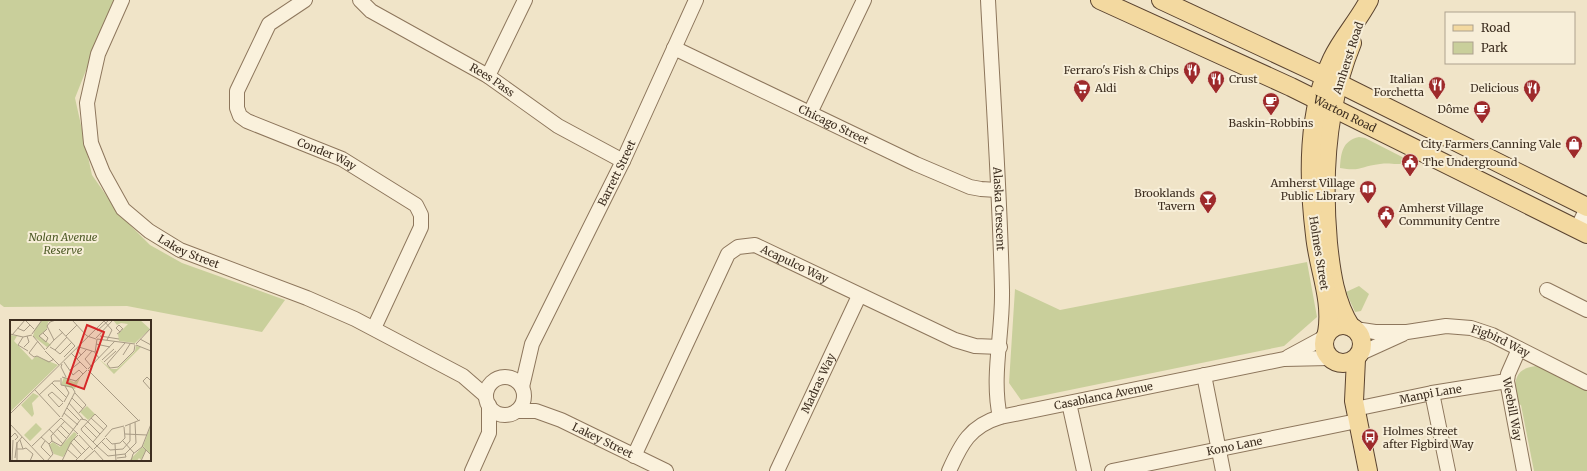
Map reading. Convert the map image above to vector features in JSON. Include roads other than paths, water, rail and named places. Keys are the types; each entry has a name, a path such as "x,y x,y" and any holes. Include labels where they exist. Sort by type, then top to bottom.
{"main road":[{"name":"Warton Road","path":"1100,0 1325,104 1582,231"},
{"path":"1161,0 1332,80 1587,208"},
{"name":"Amherst Road","path":"1325,104 1332,80 1336,52 1367,4"},
{"name":"Holmes Street","path":"1325,104 1325,209 1329,254 1338,301 1362,341 1358,356 1355,410"},
{"name":"Holmes Street","path":"1325,104 1311,153 1311,179 1315,237 1329,315 1324,349 1333,360 1355,410 1368,471"},
{"path":"1326,335 1337,326 1353,328"},
{"path":"1333,360 1348,363 1358,356"}],"street":[{"name":"Lakey Street","path":"122,0 98,54 87,104 91,142 103,173 122,209 149,231 180,250 307,298 374,328 463,376 488,400 496,413 536,411 560,420 666,471"},
{"name":"Conder Way","path":"306,0 269,24 237,91 237,108 240,116 247,121 342,159 416,205 421,215 421,227 374,328"},
{"name":"Rees Pass","path":"360,0 371,11 488,76 558,126 624,161"},
{"path":"488,76 525,0"},
{"name":"Barrett Street","path":"502,378 532,344 624,161 696,0"},
{"path":"810,113 864,0"},
{"name":"Alaska Crescent","path":"988,0 1002,309 996,386 1000,417"},
{"name":"Chicago Street","path":"674,48 916,164 970,187 981,190 997,190"},
{"path":"1582,231 1587,208"},
{"name":"Acapulco Way","path":"634,456 728,254 738,247 756,245 859,296 955,340 975,346 1000,346"},
{"path":"1547,290 1587,310"},
{"name":"Madras Way","path":"776,471 859,296"},
{"name":"Figbird Way","path":"1353,328 1374,332 1408,332 1446,326 1472,328 1492,335 1587,383"},
{"name":"Figbird Way","path":"1358,356 1408,332"},
{"name":"Casablanca Avenue","path":"1284,359 1326,335"},
{"name":"Barrett Street","path":"523,389 532,344"},
{"name":"Weebill Way","path":"1519,349 1508,374 1507,381 1524,471"},
{"name":"Casablanca Avenue","path":"949,471 962,443 969,435 983,424 1000,417 1284,359 1333,360"},
{"path":"1204,375 1223,471"},
{"name":"Lakey Street","path":"463,376 513,379 560,420"},
{"path":"472,471 489,433 489,386 502,378"},
{"name":"Manpi Lane","path":"1355,410 1432,393 1507,381"},
{"path":"481,452 512,413 524,402 523,389"},
{"path":"1432,393 1448,471"},
{"path":"1069,403 1084,471"},
{"name":"Kono Lane","path":"1112,471 1219,448 1355,410"}],"place":[{"name":"Ferraro's Fish & Chips","path":"1192,85"},
{"name":"Crust","path":"1216,94"},
{"name":"Italian Forchetta","path":"1437,100"},
{"name":"Aldi","path":"1082,103"},
{"name":"Delicious","path":"1532,103"},
{"name":"Baskin-Robbins","path":"1271,116"},
{"name":"Dôme","path":"1482,124"},
{"name":"City Farmers Canning Vale","path":"1574,159"},
{"name":"The Underground","path":"1410,177"},
{"name":"Amherst Village Public Library","path":"1368,204"},
{"name":"Brooklands Tavern","path":"1208,214"},
{"name":"Amherst Village Community Centre","path":"1386,229"},
{"name":"Holmes Street after Figbird Way","path":"1370,452"}],"park label":[{"name":"Nolan Avenue Reserve","path":"63,243"}]}
